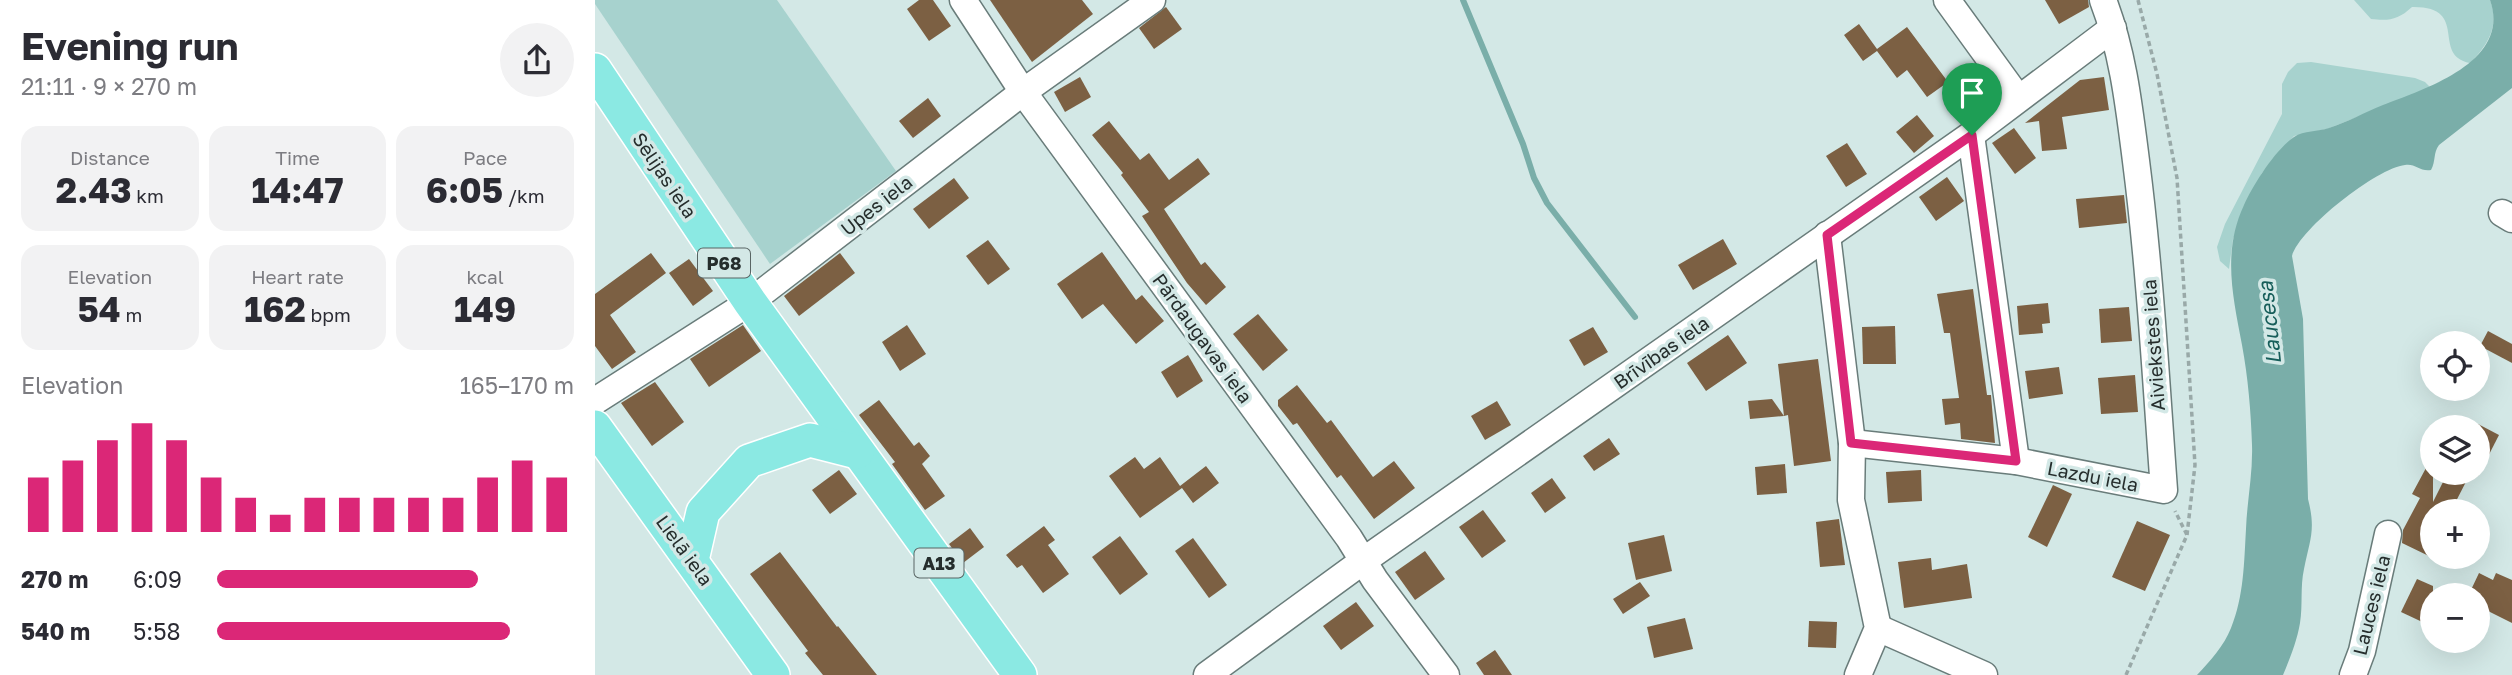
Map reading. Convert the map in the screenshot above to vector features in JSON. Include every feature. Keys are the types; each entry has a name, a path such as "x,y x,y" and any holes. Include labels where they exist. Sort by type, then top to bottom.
{"main road":[{"name":"Sēlijas iela","path":"595,70 750,302 1020,675"},
{"name":"Lielā iela","path":"595,426 773,675"},
{"path":"692,560 703,512 749,461 810,440 857,452"}],"street":[{"name":"Pārdaugavas iela","path":"963,0 1023,92 1446,675"},
{"name":"Upes iela","path":"595,401 750,302 1023,92 1153,0"},
{"path":"1947,0 2018,98"},
{"name":"Aiviekstes iela","path":"2103,0 2124,70 2145,236 2164,491"},
{"name":"Brīvības iela","path":"1207,675 1363,561 1972,135 2113,28"},
{"path":"1972,135 2016,461"},
{"path":"1827,235 1851,443 1851,500 1878,628 1858,675"},
{"name":"Lazdu iela","path":"1851,443 2016,461 2164,491"},
{"name":"Lauces iela","path":"2353,675 2362,651 2388,534"},
{"path":"1878,628 1981,674"}],"path":[{"path":"2126,675 2187,535 2195,466 2177,178 2157,74 2138,0"},
{"path":"2164,491 2187,535"}],"shaded area":[{"path":"595,0 777,0 896,171 770,264 595,4"},
{"path":"2354,0 2490,0 2493,26 2487,42 2470,63 2458,58 2452,51 2446,22 2440,14 2430,9 2412,7 2393,19 2371,19"},
{"path":"2311,62 2415,78 2431,88 2327,129 2294,136 2262,173 2233,239 2229,269 2220,261 2217,247 2225,224 2282,114 2282,84 2288,72 2297,63"}],"water":[{"name":"Laucesa","path":"2490,0 2512,0 2512,88 2439,145 2431,170 2405,165 2392,169 2359,188 2309,230 2292,256 2303,319 2308,499 2312,527 2303,576 2299,630 2283,675 2197,675 2228,635 2239,604 2243,579 2252,445 2248,382 2233,292 2231,257 2237,223 2244,205 2265,168 2294,137 2336,126 2420,91 2460,70 2477,56 2488,40 2493,22"}],"building":[{"path":"919,0 933,0 951,26 929,41 907,9"},
{"path":"990,0 1082,0 1093,14 1032,62"},
{"path":"2045,0 2088,0 2089,7 2059,24"},
{"path":"1166,7 1182,29 1154,49 1139,28"},
{"path":"1859,24 1877,49 1907,27 1948,82 1927,97 1907,70 1897,78 1877,51 1863,61 1844,35"},
{"path":"1976,73 1991,92 1966,112 1951,93"},
{"path":"1080,77 1091,97 1065,112 1054,92"},
{"path":"2104,77 2109,110 2062,117 2067,149 2042,151 2039,121 2025,123 2080,80"},
{"path":"928,98 941,116 913,138 899,121"},
{"path":"1917,115 1934,136 1914,153 1896,132"},
{"path":"1109,121 1140,160 1149,153 1169,180 1198,158 1210,174 1164,209 1201,265 1205,262 1226,287 1206,305 1187,283 1142,216 1149,212 1121,175 1123,173 1092,135"},
{"path":"2014,128 2036,158 2015,174 1992,143"},
{"path":"1847,143 1867,174 1846,187 1826,156"},
{"path":"1947,177 1964,201 1936,221 1919,197"},
{"path":"954,178 969,198 929,229 913,209"},
{"path":"2124,195 2127,223 2079,228 2076,199"},
{"path":"1723,239 1737,264 1693,290 1678,265"},
{"path":"988,240 1010,269 988,285 966,256"},
{"path":"1102,252 1136,300 1142,295 1164,321 1136,344 1103,304 1082,319 1057,284"},
{"path":"651,253 666,273 610,315 636,352 612,369 595,346 595,294"},
{"path":"840,253 855,273 799,316 784,296"},
{"path":"689,259 713,291 693,306 669,273"},
{"path":"1973,289 1987,395 1991,395 1995,443 1961,439 1960,423 1945,425 1942,399 1959,398 1950,333 1944,333 1937,294"},
{"path":"2048,303 2050,323 2042,324 2043,333 2019,335 2017,306"},
{"path":"2129,307 2132,341 2101,343 2099,309"},
{"path":"1258,314 1288,350 1263,371 1233,334"},
{"path":"743,325 761,351 709,387 690,359"},
{"path":"907,325 926,354 900,371 882,342"},
{"path":"1895,326 1896,364 1863,364 1862,327"},
{"path":"1593,327 1608,352 1584,366 1569,340"},
{"path":"2490,332 2512,344 2512,363 2490,351"},
{"path":"1728,335 1747,363 1706,391 1687,363"},
{"path":"1188,355 1203,381 1177,398 1161,372"},
{"path":"1818,359 1831,461 1794,466 1788,415 1784,416 1778,364"},
{"path":"2059,367 2063,394 2029,399 2025,371"},
{"path":"2135,375 2138,412 2101,414 2098,378"},
{"path":"655,382 684,422 652,446 621,403"},
{"path":"1297,385 1327,423 1331,420 1373,477 1394,461 1415,488 1374,519 1341,475 1337,478 1297,423 1293,425 1278,406 1278,400"},
{"path":"1772,399 1784,416 1750,419 1748,401"},
{"path":"879,400 914,446 919,442 930,456 922,464 945,496 925,510 892,464 895,462 859,415"},
{"path":"1497,401 1511,425 1485,440 1471,416"},
{"path":"2490,430 2499,435 2490,453"},
{"path":"1609,438 1620,454 1594,471 1583,456"},
{"path":"1135,457 1144,469 1160,457 1180,486 1206,466 1219,483 1193,503 1182,488 1140,518 1109,476"},
{"path":"1785,464 1787,493 1757,495 1755,467"},
{"path":"839,470 857,494 830,514 812,490"},
{"path":"1921,470 1922,501 1888,503 1886,472"},
{"path":"1552,478 1566,498 1545,513 1531,493"},
{"path":"2420,479 2420,485 2433,485 2433,499 2420,499 2420,552 2402,543 2403,530 2420,498 2412,494"},
{"path":"2053,485 2072,494 2047,547 2028,537"},
{"path":"2442,485 2464,485 2457,499 2434,499"},
{"path":"1483,510 1506,541 1482,558 1459,527"},
{"path":"1839,519 1845,565 1820,567 1816,522"},
{"path":"2137,521 2170,535 2145,591 2112,577"},
{"path":"1044,526 1055,540 1048,545 1069,574 1043,593 1022,565 1017,568 1006,555"},
{"path":"970,528 984,547 963,563 949,544"},
{"path":"1664,535 1672,571 1636,580 1628,543"},
{"path":"1120,536 1148,574 1120,595 1092,557"},
{"path":"1193,538 1227,585 1209,598 1175,551"},
{"path":"1425,551 1445,579 1415,600 1395,572"},
{"path":"780,552 877,675 823,675 805,653 808,651 750,574"},
{"path":"1931,558 1932,570 1967,564 1972,598 1904,608 1898,562"},
{"path":"2479,573 2493,580 2496,573 2512,580 2512,623 2490,612 2490,583 2474,583"},
{"path":"2417,579 2426,583 2420,583 2420,621 2401,612"},
{"path":"1640,582 1650,596 1623,614 1613,599"},
{"path":"1356,602 1374,626 1341,650 1323,626"},
{"path":"1685,618 1693,649 1654,658 1647,627"},
{"path":"1809,621 1837,622 1836,648 1808,647"},
{"path":"1495,650 1512,675 1484,675 1476,663"}],"waterway":[{"path":"1463,0 1523,144 1534,178 1547,203 1635,317"}],"route":[{"path":"1972,135 2016,461 1851,443 1827,235 1972,135"}]}
